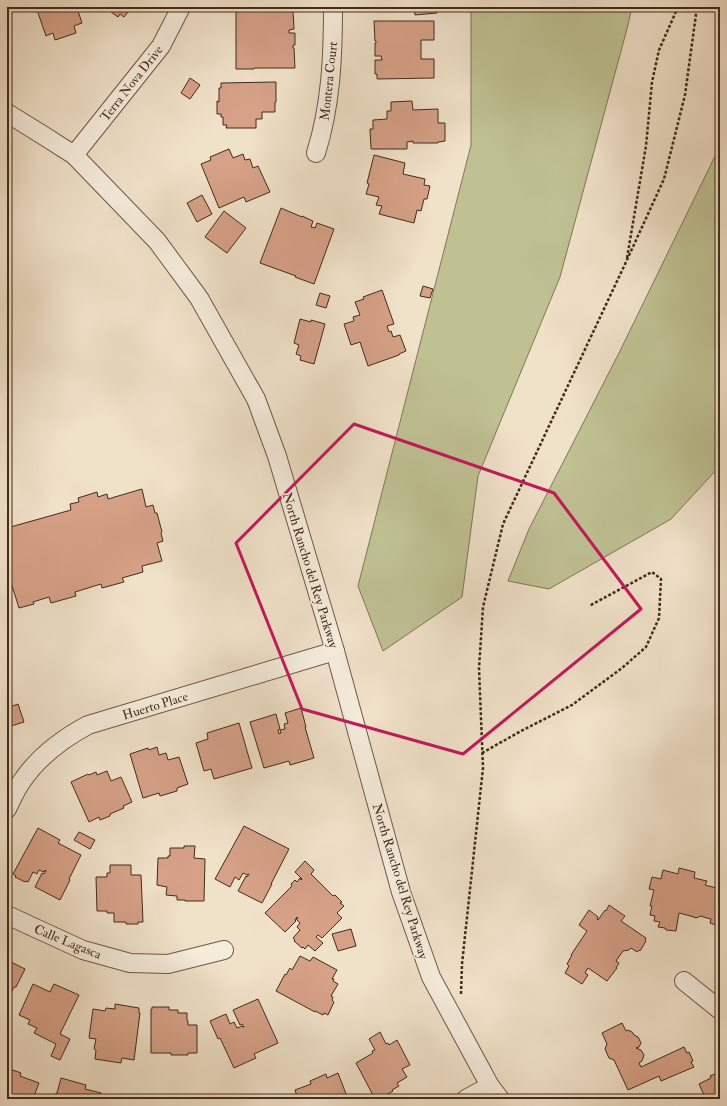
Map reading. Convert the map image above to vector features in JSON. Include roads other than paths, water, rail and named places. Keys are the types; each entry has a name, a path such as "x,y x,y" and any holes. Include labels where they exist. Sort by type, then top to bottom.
{"street":[{"name":"Terra Nova Drive","path":"74,155 161,46 181,7"},
{"name":"Montera Court","path":"316,153 329,100 332,70 333,7"},
{"name":"North Rancho del Rey Parkway","path":"7,113 74,155 156,241 199,298 256,399 277,456 336,651 401,892 431,978 495,1093"},
{"name":"Huerto Place","path":"7,808 21,782 40,759 63,740 88,725 336,651"},
{"name":"Calle Lagasca","path":"7,915 83,950 130,963 168,964 224,950"},
{"path":"684,981 720,1010"},
{"path":"466,1099 495,1093"}]}
